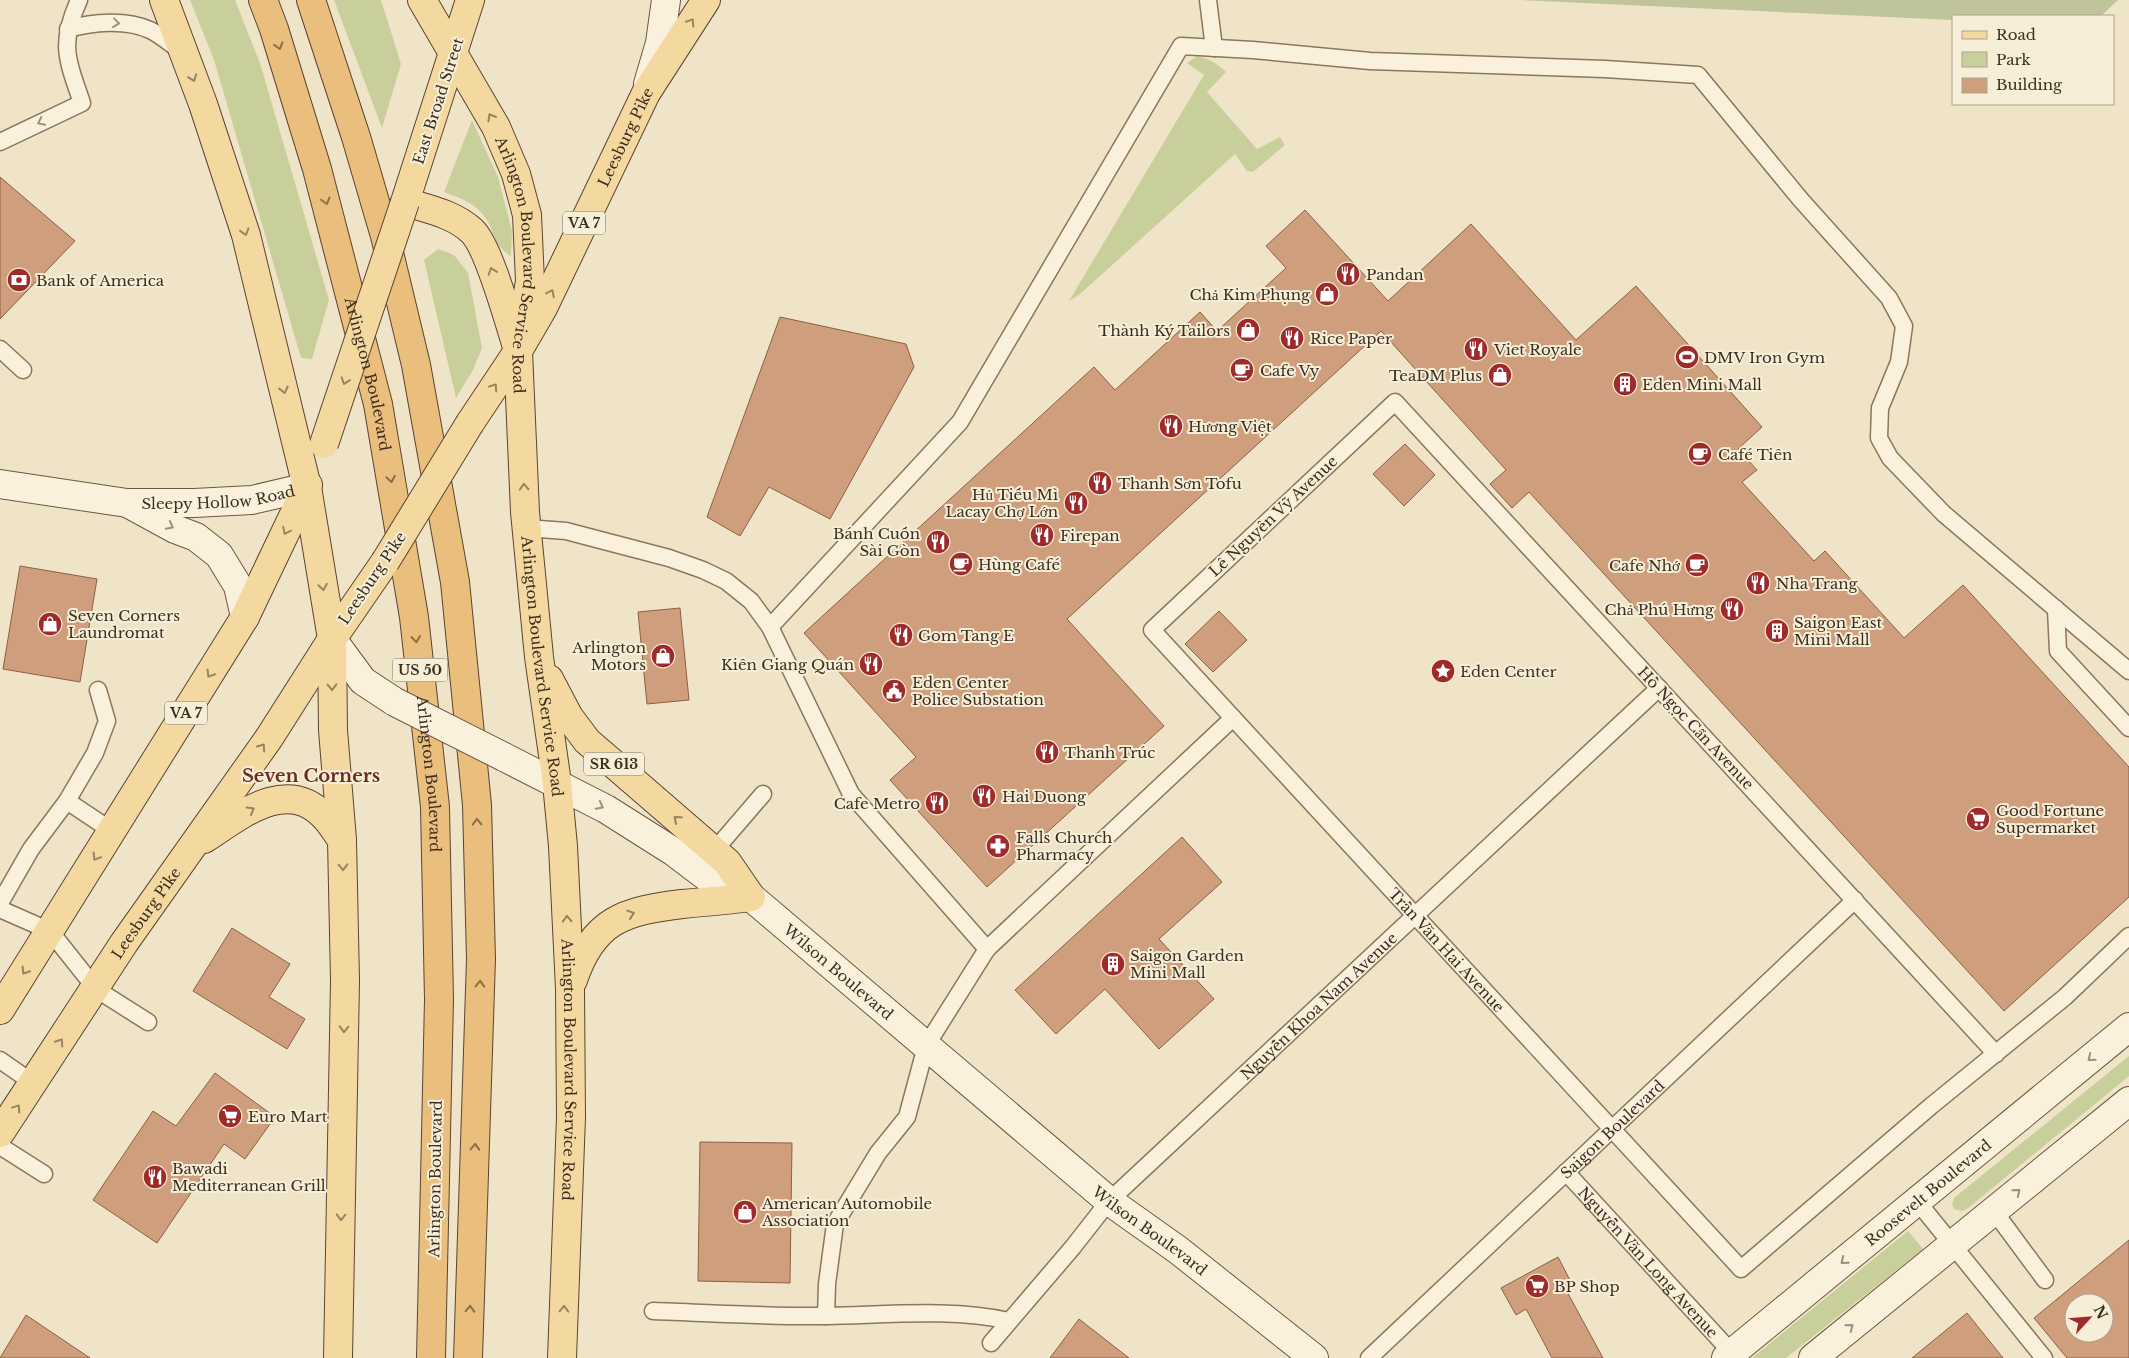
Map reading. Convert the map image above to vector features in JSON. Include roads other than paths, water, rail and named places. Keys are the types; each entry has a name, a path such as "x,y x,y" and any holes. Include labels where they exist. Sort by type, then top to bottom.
{"highway":[{"name":"Arlington Boulevard","path":"262,0 274,29 318,170 378,404 414,617 435,807 439,989 431,1358"},
{"name":"US 50","path":"311,0 356,137 385,236 416,365 455,582 477,805 481,959 468,1358"}],"main road":[{"path":"164,0 246,235 308,487 332,638 332,730 342,840 346,981 338,1358"},
{"name":"Arlington Boulevard Service Road","path":"422,0 496,127 516,174 527,215 530,281 518,351 526,528 538,657 557,783 563,846 570,988 571,1117 562,1358"},
{"name":"East Broad Street","path":"405,202 470,0"},
{"path":"646,93 660,43 666,0"},
{"name":"Leesburg Pike","path":"0,1133 96,989 124,943 269,738 332,638 385,562 470,423 518,351 543,308 646,93 706,0"},
{"path":"405,202 447,214 473,232 483,247 518,351"},
{"name":"VA 7","path":"0,1010 246,617 308,487 405,202"},
{"name":"Sleepy Hollow Road","path":"0,484 127,503 194,503 252,500 308,487"},
{"name":"Sleepy Hollow Road","path":"127,503 175,529 196,537 219,555 238,586 246,617"},
{"name":"Wilson Boulevard","path":"332,638 363,681 395,702 557,783 621,819 674,852 711,880 751,897 1109,1201 1178,1250 1303,1355"},
{"name":"SR 613","path":"538,657 556,695 569,717 587,741 726,862 751,897"},
{"path":"194,844 255,807 274,799 291,799 307,804 323,815 342,840"},
{"path":"570,988 586,949 602,930 625,915 650,908 751,897"},
{"name":"Roosevelt Boulevard","path":"1729,1355 2129,1027"},
{"path":"1812,1358 2129,1101"}],"lane":[{"path":"0,142 82,103 67,61 68,29 72,14 79,0"},
{"path":"1208,0 1214,48"},
{"path":"68,29 87,24 109,22 150,29 184,54"},
{"path":"770,628 960,422 1181,46 1370,61 1547,66 1698,75 1801,200 1889,298 1904,326 1899,362 1880,408 1879,438 1890,458 1944,514 2129,671"},
{"path":"0,349 23,370"},
{"name":"Lê Nguyên Vỹ Avenue","path":"1152,630 1395,402"},
{"name":"Hồ Ngọc Cẩn Avenue","path":"1395,402 1996,1054"},
{"path":"526,528 566,531 669,558 726,580 751,601 770,628 851,794 986,949"},
{"path":"2056,609 2058,650 2129,728"},
{"name":"Trần Văn Hai Avenue","path":"1152,630 1741,1269 1924,1112 1996,1054"},
{"name":"Nguyễn Khoa Nam Avenue","path":"991,1343 1109,1201 1659,688"},
{"path":"0,903 31,849 67,800 95,753 107,721 98,690"},
{"path":"826,1316 827,1284 835,1224 878,1153 907,1117 926,1046 986,949 1233,718"},
{"path":"714,851 763,794"},
{"path":"67,800 112,831"},
{"name":"Saigon Boulevard","path":"1369,1358 1855,900"},
{"path":"0,909 50,931 96,989 148,1022"},
{"path":"1996,1054 2065,997 2129,936"},
{"path":"0,1060 34,1083"},
{"path":"0,1146 44,1174"},
{"name":"Nguyễn Văn Long Avenue","path":"1566,1172 1729,1355"},
{"path":"1917,1201 2044,1358"},
{"path":"1994,1211 2045,1280"},
{"path":"653,1311 826,1316 986,1315 1009,1321"}],"place":[{"name":"Pandan","path":"1348,274"},
{"name":"Bank of America","path":"19,280"},
{"name":"Chả Kim Phụng","path":"1327,294"},
{"name":"Thành Ký Tailors","path":"1248,330"},
{"name":"Rice Paper","path":"1292,338"},
{"name":"Viet Royale","path":"1476,349"},
{"name":"DMV Iron Gym","path":"1687,357"},
{"name":"Cafe Vy","path":"1242,370"},
{"name":"TeaDM Plus","path":"1500,375"},
{"name":"Eden Mini Mall","path":"1625,384"},
{"name":"Hương Việt","path":"1171,426"},
{"name":"Café Tiên","path":"1700,454"},
{"name":"Thanh Sơn Tofu","path":"1100,483"},
{"name":"Hủ Tiếu Mì Lacay Chợ Lớn","path":"1076,503"},
{"name":"Firepan","path":"1042,535"},
{"name":"Bánh Cuốn Sài Gòn","path":"938,542"},
{"name":"Hùng Café","path":"961,564"},
{"name":"Cafe Nhớ","path":"1697,565"},
{"name":"Nha Trang","path":"1758,583"},
{"name":"Chả Phú Hưng","path":"1732,609"},
{"name":"Seven Corners Laundromat","path":"50,624"},
{"name":"Saigon East Mini Mall","path":"1777,631"},
{"name":"Gom Tang E","path":"901,635"},
{"name":"Arlington Motors","path":"663,656"},
{"name":"Kiên Giang Quán","path":"871,664"},
{"name":"Eden Center","path":"1443,671"},
{"name":"Eden Center Police Substation","path":"894,691"},
{"name":"Thanh Trúc","path":"1047,752"},
{"name":"Hai Duong","path":"984,796"},
{"name":"Cafe Metro","path":"937,803"},
{"name":"Good Fortune Supermarket","path":"1978,819"},
{"name":"Falls Church Pharmacy","path":"998,846"},
{"name":"Saigon Garden Mini Mall","path":"1113,964"},
{"name":"Euro Mart","path":"230,1116"},
{"name":"Bawadi Mediterranean Grill","path":"155,1177"},
{"name":"American Automobile Association","path":"745,1212"},
{"name":"BP Shop","path":"1537,1286"}],"district":[{"name":"Seven Corners","path":"311,776"}]}
